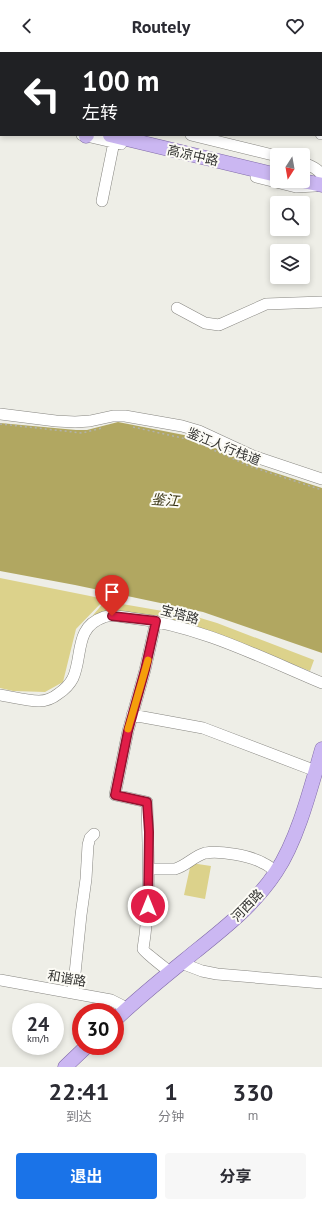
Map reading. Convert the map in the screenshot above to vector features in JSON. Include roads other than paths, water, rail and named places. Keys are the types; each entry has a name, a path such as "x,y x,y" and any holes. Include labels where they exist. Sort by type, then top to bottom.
{"main road":[{"name":"高凉中路","path":"156,136 220,143 270,163"},
{"name":"高凉中路","path":"113,138 195,159 248,171 270,174"},
{"path":"310,174 322,180"},
{"path":"310,181 322,180"},
{"name":"河西路","path":"124,1012 237,918 257,898 276,871 294,836 322,749"},
{"path":"65,1067 78,1055"}],"street":[{"path":"94,136 113,138 102,201"},
{"path":"194,136 270,154"},
{"path":"248,171 296,187 322,180 319,170 310,165"},
{"path":"177,308 205,323 218,325 266,304 322,302"},
{"path":"0,414 76,422 90,421 113,416 125,416 182,426 199,431 253,456 322,479"},
{"name":"宝塔路","path":"0,695 40,701 48,700 57,695 66,688 72,678 86,628 104,617 112,616 156,621 190,630 222,641 322,683"},
{"path":"156,621 145,670 132,715 115,795 147,802 149,832 148,906 143,949 144,952 158,961 170,972"},
{"path":"132,715 202,728 316,771"},
{"path":"73,994 86,879 88,844 90,838 94,834"},
{"path":"149,869 179,868 196,857 205,853 213,852 253,858 276,871"},
{"path":"181,963 202,971 217,974 322,983"},
{"name":"和谐路","path":"0,980 111,1000 117,1003"}],"water":[{"name":"鉴江","path":"118,422 189,436 254,466 322,488 322,653 203,612 0,571 0,423 87,430"}]}
